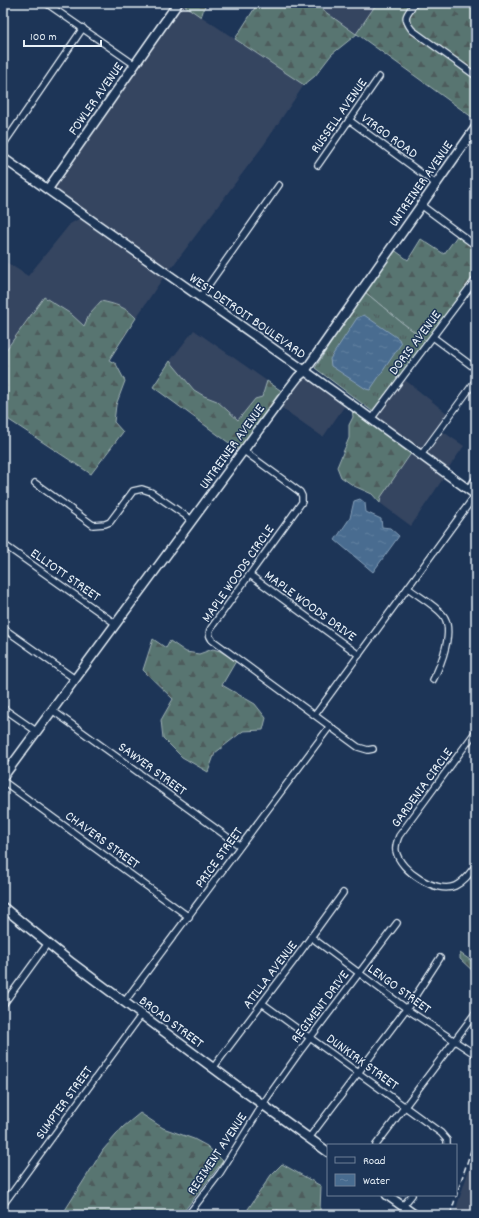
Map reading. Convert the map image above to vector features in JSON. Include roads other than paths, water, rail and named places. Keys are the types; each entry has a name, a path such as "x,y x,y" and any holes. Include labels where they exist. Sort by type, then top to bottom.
{"street":[{"path":"46,3 135,65"},
{"name":"FOWLER AVENUE","path":"48,189 178,3"},
{"path":"414,3 406,15 406,22 412,30 476,76"},
{"path":"3,145 83,28"},
{"name":"RUSSELL AVENUE","path":"318,166 379,78"},
{"name":"VIRGO ROAD","path":"349,120 436,184"},
{"name":"UNTREINER AVENUE","path":"3,777 298,377 305,371 475,129"},
{"name":"WEST DETROIT BOULEVARD","path":"3,158 305,371 476,494"},
{"path":"200,297 279,184"},
{"path":"422,205 476,246"},
{"name":"DORIS AVENUE","path":"371,419 476,279"},
{"path":"433,337 476,369"},
{"path":"421,455 476,380"},
{"name":"MAPLE WOODS CIRCLE","path":"244,451 300,492 303,499 211,628 209,634 210,637 212,640 358,747 363,749 373,749"},
{"path":"468,489 476,478"},
{"path":"35,483 93,525 110,522 133,491 142,489 151,492 192,520"},
{"path":"315,715 476,494"},
{"name":"ELLIOTT STREET","path":"3,544 116,624"},
{"name":"MAPLE WOODS DRIVE","path":"250,575 359,655"},
{"path":"408,588 440,612 446,620 448,626 447,642 433,680"},
{"path":"3,628 75,679"},
{"path":"3,708 36,732"},
{"name":"SAWYER STREET","path":"52,710 240,846"},
{"name":"PRICE STREET","path":"125,1002 330,726"},
{"name":"GARDENIA CIRCLE","path":"476,731 399,836 396,847 398,857 408,869 423,881 439,888 450,888 460,884 476,865"},
{"name":"CHAVERS STREET","path":"3,781 189,917"},
{"name":"ATILLA AVENUE","path":"214,1068 343,893"},
{"name":"BROAD STREET","path":"3,907 125,1002 327,1151"},
{"name":"REGIMENT DRIVE","path":"263,1105 310,1038 397,923"},
{"name":"LENGO STREET","path":"311,938 406,1008 476,1056"},
{"path":"3,1005 48,943"},
{"path":"309,1138 406,1008 440,958"},
{"name":"DUNKIRK STREET","path":"262,1003 441,1133 447,1143"},
{"path":"377,1144 476,1012"},
{"name":"SUMPTER STREET","path":"3,1205 142,1014"},
{"name":"REGIMENT AVENUE","path":"188,1215 220,1173 263,1105"},
{"path":"3,1192 9,1196"},
{"path":"388,1196 415,1215"},
{"path":"403,1206 411,1196"}],"water":[{"path":"364,315 399,339 401,344 370,390 366,389 331,366 330,359 357,318"},
{"path":"360,499 365,503 366,512 381,519 382,527 390,528 399,536 373,572 335,540 350,518 354,501"}],"railway":[{"path":"457,1193 476,1135"},
{"path":"450,1215 456,1196"}]}
